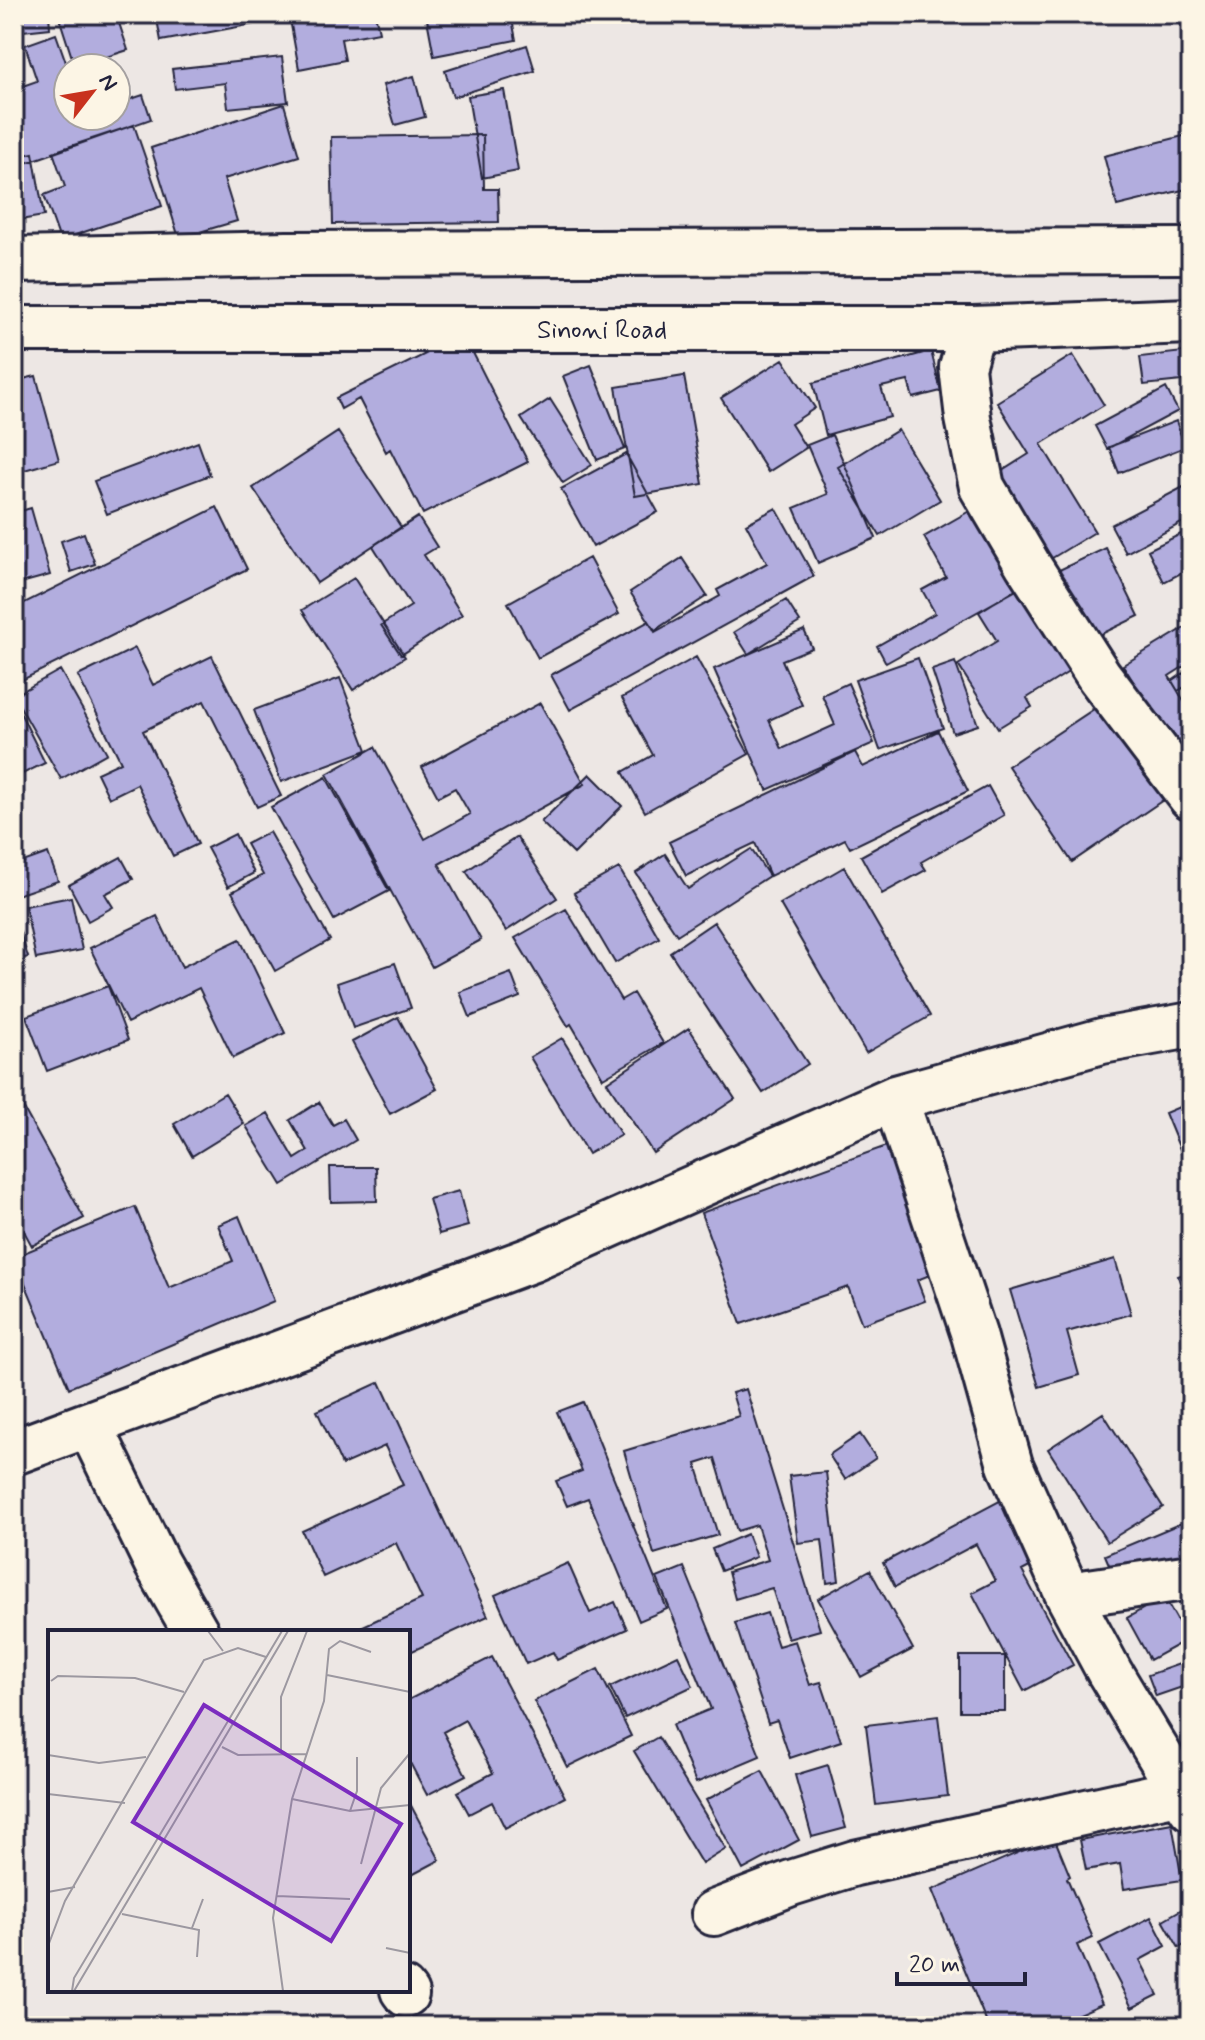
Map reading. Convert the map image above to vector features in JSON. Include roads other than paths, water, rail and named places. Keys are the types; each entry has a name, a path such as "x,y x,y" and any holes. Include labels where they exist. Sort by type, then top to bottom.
{"street":[{"path":"14,260 287,254 1191,251"},
{"name":"Sinoni Road","path":"14,329 973,329 1191,321"},
{"path":"973,329 962,367 968,418 982,487 1099,676 1191,797"},
{"path":"14,1452 533,1259 895,1098 1102,1041 1191,1025"},
{"path":"714,1913 791,1883 855,1863 1187,1797 1068,1595 1010,1465 974,1335 895,1098"},
{"path":"89,1424 157,1564 195,1630"},
{"path":"1068,1595 1191,1577"}]}
